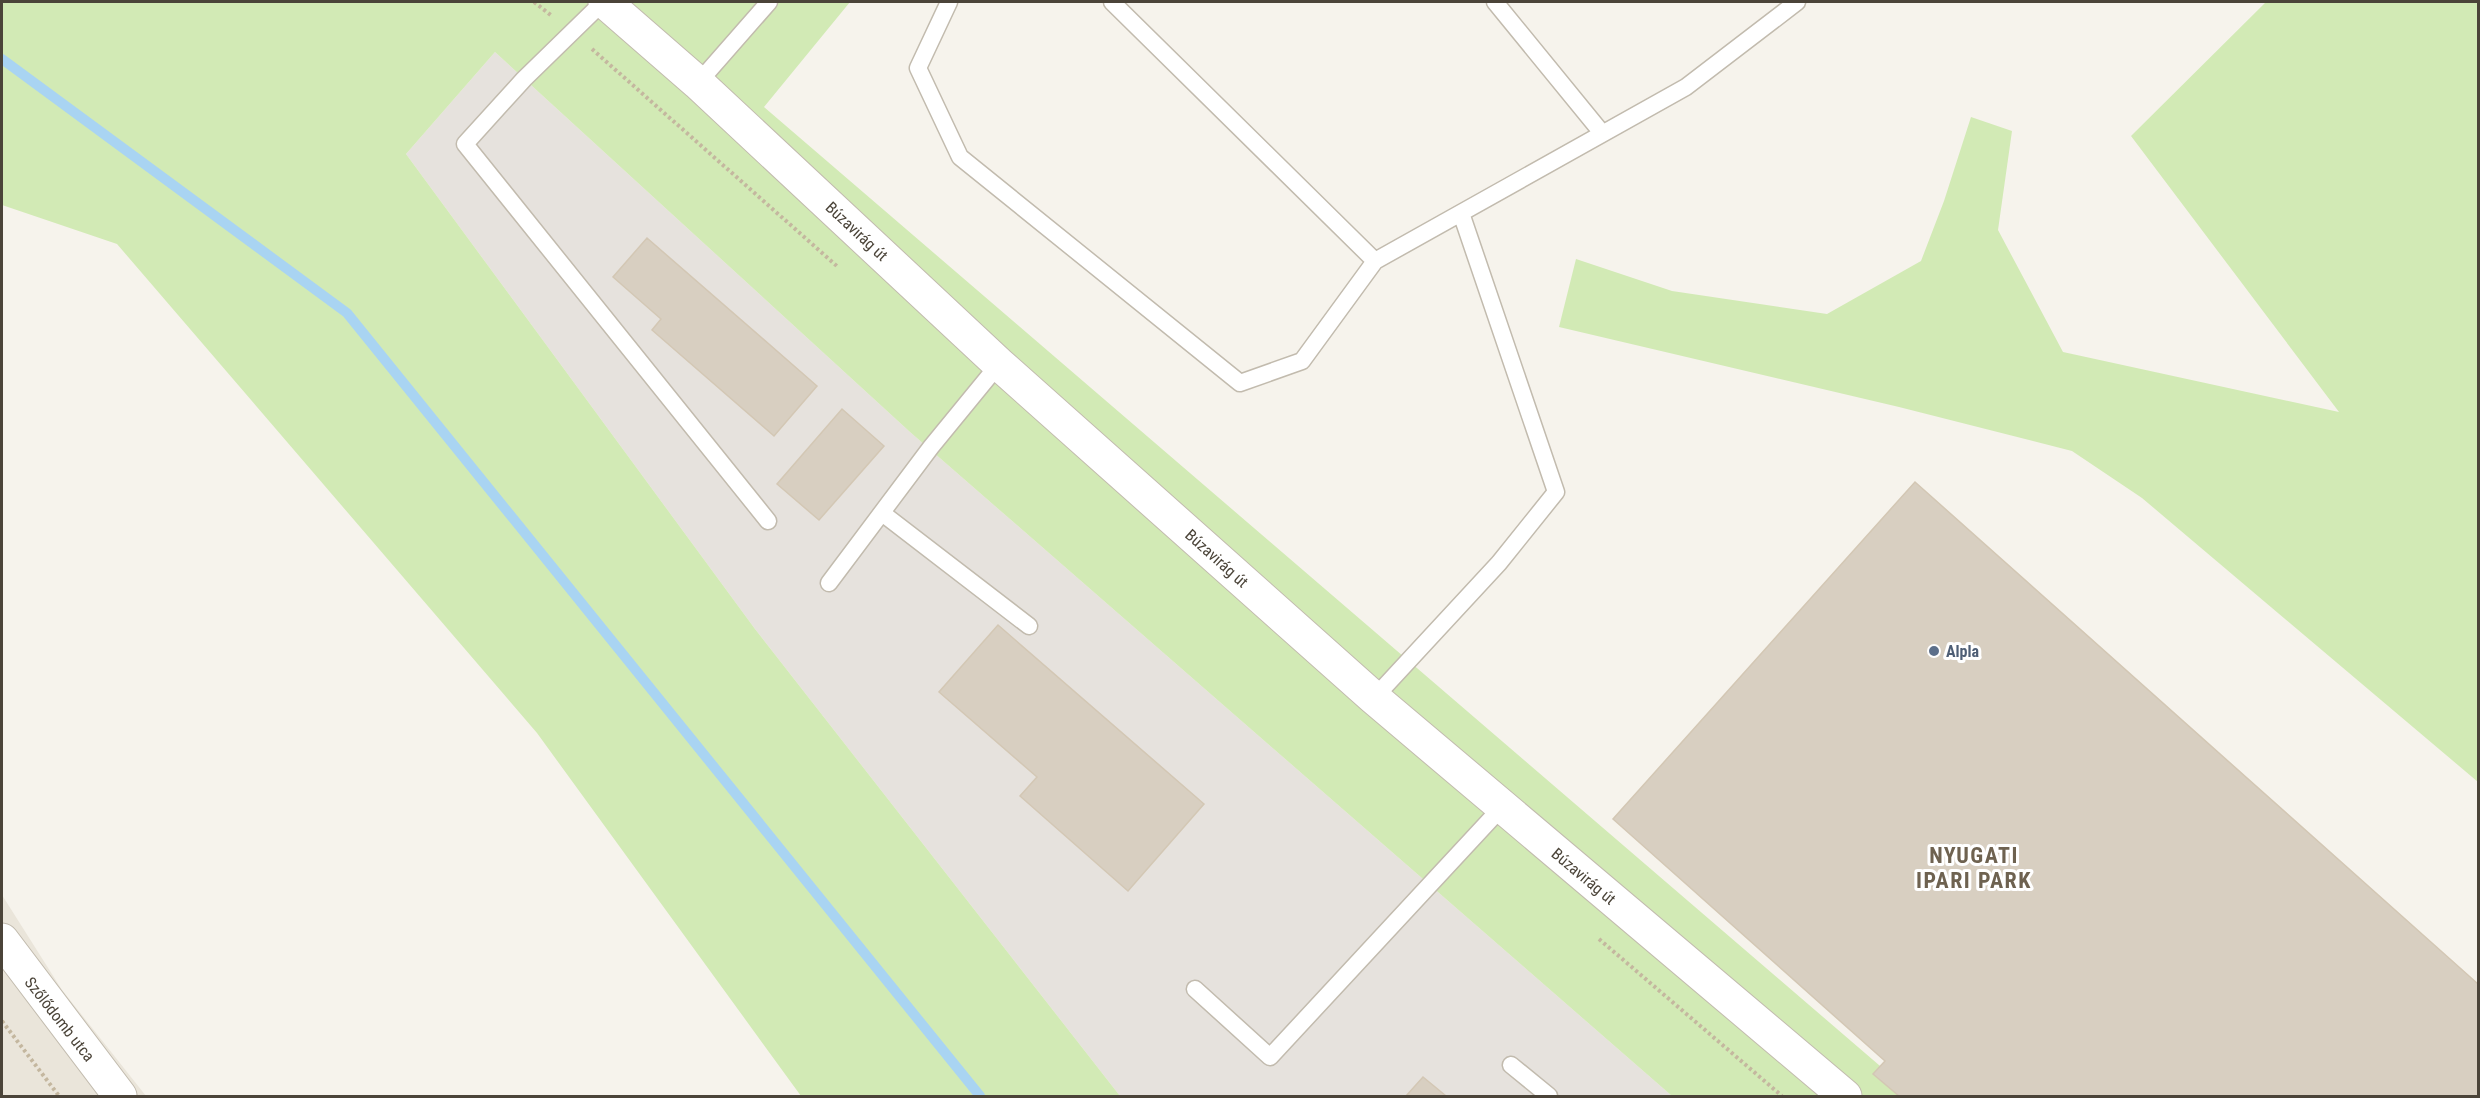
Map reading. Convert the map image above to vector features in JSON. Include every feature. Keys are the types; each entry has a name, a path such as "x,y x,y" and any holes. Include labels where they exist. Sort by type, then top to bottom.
{"street":[{"name":"Búzavirág út","path":"604,2 698,83 999,364 1374,698 1845,1096"},
{"name":"Szőlődomb utca","path":"2,940 120,1096"}],"lane":[{"path":"604,2 524,79 465,144 768,521"},
{"path":"698,83 769,2"},
{"path":"949,2 918,68 960,157 1240,383 1302,361 1375,261 1686,87 1797,2"},
{"path":"1112,2 1375,261"},
{"path":"1495,2 1602,133"},
{"path":"1374,698 1499,563 1556,492 1461,213"},
{"path":"829,583 931,447 999,364"},
{"path":"882,513 1029,626"},
{"path":"1195,988 1270,1057 1502,807"},
{"path":"1511,1065 1549,1096"}],"path":[{"path":"2,1022 59,1096"}],"shaded area":[{"path":"495,52 910,432 1672,1096 1120,1096 755,629 406,154"},
{"path":"2,895 62,990 146,1096 2,1096"}],"green space":[{"path":"2,2 850,2 764,107 1915,1096 1672,1096 910,432 495,52 406,154 755,629 1120,1096 801,1096 537,733 117,244 2,205"},
{"path":"2266,2 2478,2 2478,782 2142,498 2072,451 1899,407 1559,327 1576,259 1672,291 1827,314 1921,261 1944,201 1971,117 2012,131 1998,230 2063,352 2339,412 2131,136"}],"building":[{"path":"647,238 817,386 774,436 652,330 661,319 613,277"},
{"path":"842,409 884,446 819,520 777,484"},
{"name":"Alpla","path":"1915,482 2478,984 2478,1096 1899,1096 1873,1074 1885,1061 1613,819"},
{"path":"998,625 1204,804 1128,891 1020,796 1037,777 939,692"},
{"path":"1423,1077 1446,1096 1406,1096"}],"waterway":[{"path":"2,59 347,313 980,1096"}],"place":[{"name":"Alpla","path":"1934,651"}],"district":[{"name":"NYUGATI IPARI PARK","path":"1974,868"}]}
